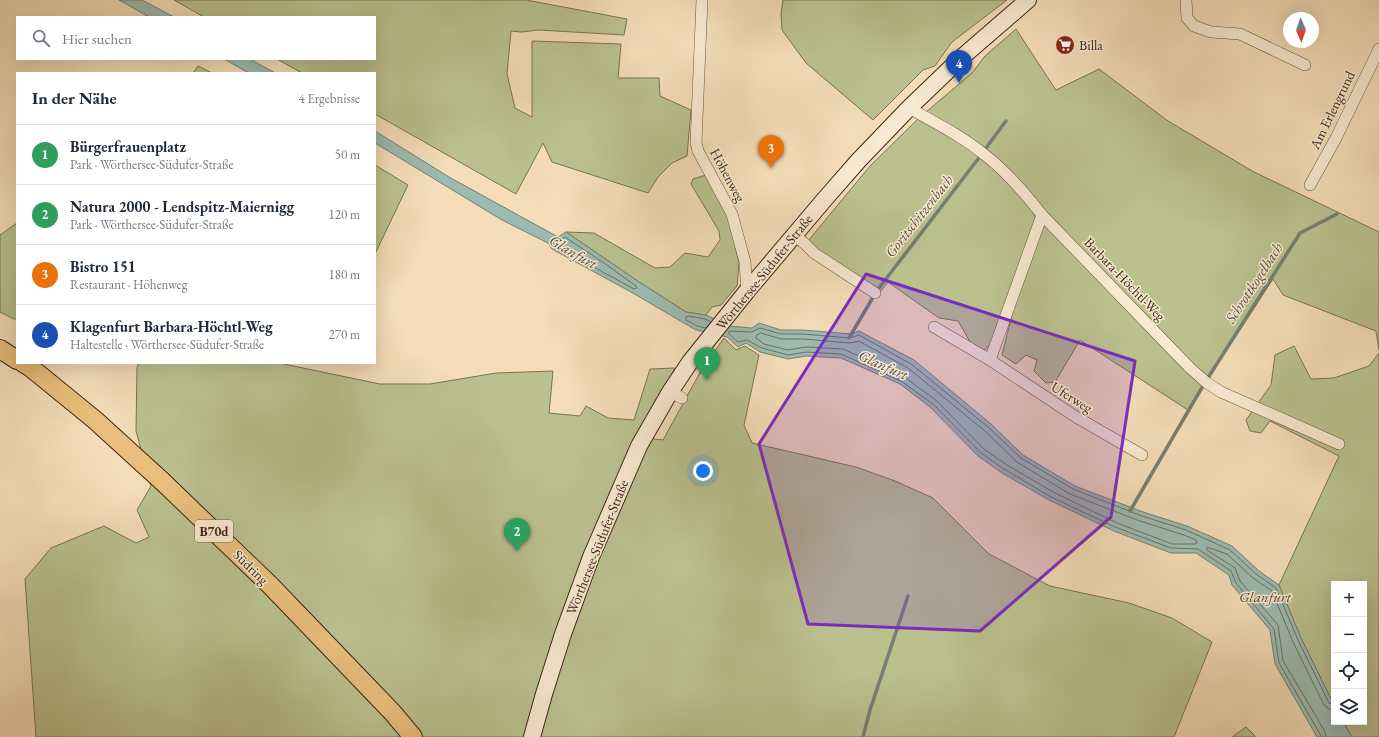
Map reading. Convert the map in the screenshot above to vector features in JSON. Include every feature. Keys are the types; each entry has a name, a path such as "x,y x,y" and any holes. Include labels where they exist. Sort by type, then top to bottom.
{"main road":[{"name":"Wörthersee-Südufer-Straße","path":"532,737 563,634 591,557 639,446 676,395 690,362 731,310 794,235 839,183 909,108 961,58 1028,0"},
{"path":"0,349 16,359"},
{"name":"Südring","path":"24,364 95,420 270,585 393,713 413,737"}],"street":[{"name":"Höhenweg","path":"702,0 696,143 698,151 732,214 745,262 747,291"},
{"path":"1186,0 1187,18 1194,26 1211,32 1240,34 1305,65"},
{"name":"Am Erlengrund","path":"1310,185 1336,138 1379,49"},
{"name":"Barbara-Höchtl-Weg","path":"909,108 970,144 1000,168 1042,215 1206,383 1221,392 1338,444"},
{"path":"990,360 1042,215"},
{"path":"794,235 814,253 876,293"},
{"name":"Uferweg","path":"934,327 990,360 1076,417 1142,455"}],"highlighted area":[{"path":"866,274 1135,361 1111,517 980,631 808,624 759,444"}],"green space":[{"path":"174,0 526,0 627,19 624,35 539,30 521,32 511,31 507,74 515,108 532,117 532,41 621,44 618,78 659,78 660,96 691,110 687,156 672,163 658,177 648,193 552,162 543,143 516,194 376,115 376,72 300,72 279,60 376,60 376,16 202,16"},
{"path":"783,0 1007,0 952,42 935,66 923,70 873,120 806,63 782,30 781,14"},
{"path":"1016,29 1056,90 1099,69 1168,121 1254,172 1379,232 1379,350 1376,331 1283,295 1273,279 1188,410 1080,340 1055,382 1046,383 1034,371 1037,360 1026,355 1016,364 1002,355 1016,299 1047,213 926,112 972,73 985,56"},
{"path":"198,66 210,72 194,72"},
{"path":"919,118 982,157 999,171 1034,211 1036,221 992,342 983,352 973,347 958,321 939,318 888,282 880,292 815,249 808,241 870,166"},
{"path":"376,166 408,185 376,252"},
{"path":"706,175 728,215 739,263 737,286 721,305 712,307 706,315 686,312 566,232 594,233 655,268 670,267 685,253 708,257 720,240 719,231 691,184 693,179"},
{"path":"16,224 16,319 0,312 0,235"},
{"path":"724,338 736,350 745,346 759,355 744,425 752,443 856,467 895,481 933,498 989,554 1050,586 1129,603 1172,618 1212,642 1174,737 36,737 25,579 51,548 104,526 136,543 149,537 137,510 151,486 136,431 137,367 138,364 284,364 380,384 430,384 496,373 553,371 549,413 580,416 586,406 608,418 634,420 650,369 675,368 636,437 663,440 702,369"},
{"path":"1294,346 1311,379 1334,378 1369,366 1379,353 1379,737 1352,737 1345,725 1367,725 1367,581 1331,581 1331,699 1301,638 1279,585 1339,456 1270,421 1261,433 1250,431 1246,420 1271,385 1275,355"},
{"path":"1246,727 1256,737 1232,737"}],"water":[{"path":"119,0 142,0 172,16 147,16"},
{"path":"226,60 252,60 273,72 247,72"},
{"name":"Glanfurt","path":"376,132 449,177 558,237 566,232 686,312 706,315 729,326 752,328 759,323 781,330 803,330 851,334 859,331 914,360 991,424 1023,455 1075,486 1143,512 1187,526 1232,546 1259,571 1279,585 1301,638 1331,699 1331,725 1345,725 1352,737 1317,737 1275,664 1270,630 1232,585 1229,575 1196,553 1171,553 1114,531 1049,500 1002,473 978,456 930,407 900,384 841,358 806,356 788,359 760,352 746,343 738,347 727,337 696,330 631,292 552,249 548,243 502,220 376,144"}],"waterway":[{"path":"986,148 1006,121"},
{"name":"Goritschitzenbach","path":"879,288 978,159"},
{"name":"Schrottkogelbach","path":"1206,381 1300,233 1337,214"},
{"path":"849,338 872,299"},
{"name":"Schrottkogelbach","path":"1130,511 1204,384"},
{"path":"863,737 870,710 908,596"}],"place":[{"name":"Billa","path":"1065,45"},
{"name":"Klagenfurt Barbara-Höchtl-Weg","path":"959,83"},
{"name":"Bistro 151","path":"771,168"},
{"name":"Bürgerfrauenplatz","path":"707,380"},
{"name":"Natura 2000 - Lendspitz-Maiernigg","path":"517,551"}]}
